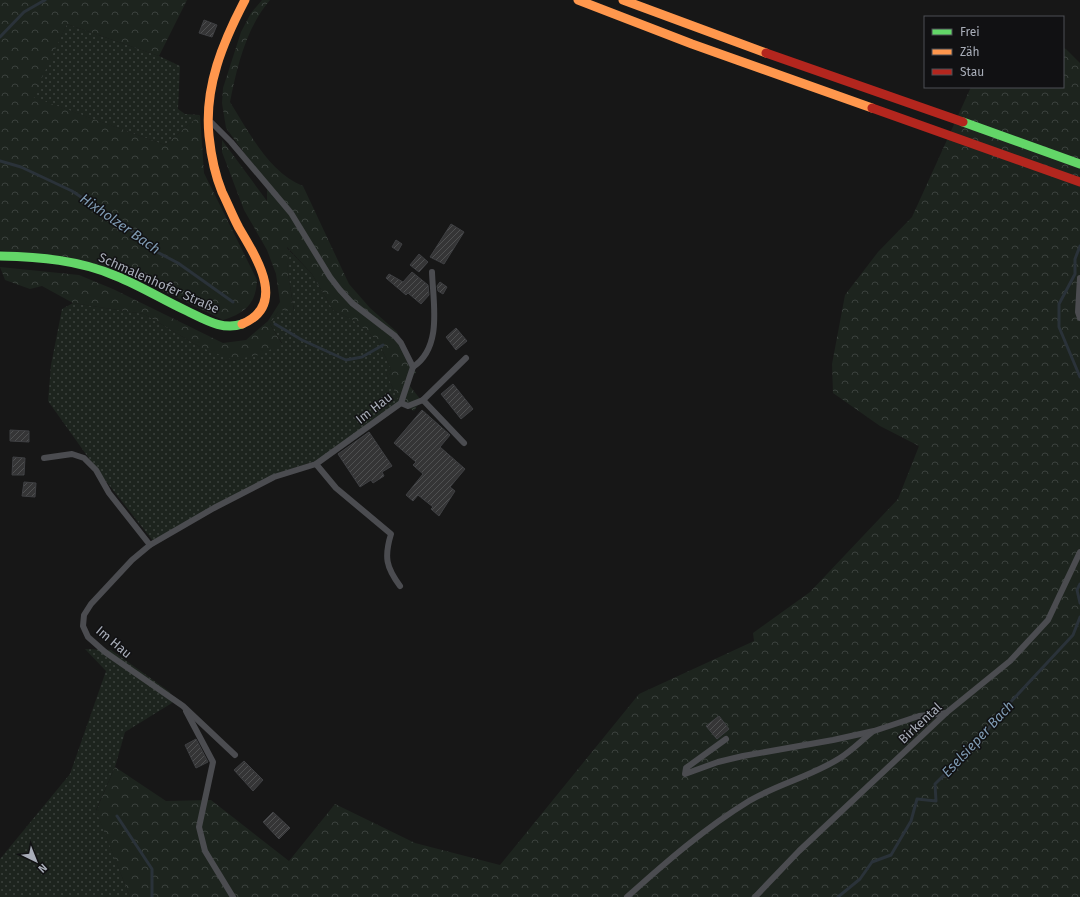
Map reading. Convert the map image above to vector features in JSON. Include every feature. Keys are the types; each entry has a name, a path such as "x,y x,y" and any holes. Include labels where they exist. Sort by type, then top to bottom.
{"main road":[{"name":"Schmalenhofer Straße","path":"0,256 29,256 83,264 117,276 195,316 224,327 240,326 258,312 266,297 263,278 255,255 233,216 213,168 208,120 210,88 217,61 230,25 245,0"},
{"path":"578,0 692,44 1080,182"},
{"path":"623,0 698,29 1080,164"}],"lane":[{"path":"208,120 231,142 291,213 330,277 340,290 352,303 395,336 401,343 413,367 426,354 432,341 434,308 432,272"},
{"path":"1080,278 1078,312 1080,318"},
{"path":"401,403 408,406 423,400 466,358"},
{"name":"Im Hau","path":"235,755 183,706 105,652 88,637 82,626 84,615 91,604 132,560 150,545 214,508 274,477 316,464 401,403 413,367"},
{"path":"423,400 464,443"},
{"path":"44,458 72,454 84,458 96,470 109,493 150,545"},
{"path":"316,464 336,488 391,534 387,548 387,561 390,572 400,586"},
{"name":"Birkental","path":"755,897 799,851 946,713 1010,661 1048,620 1080,552"},
{"name":"Im Hau","path":"183,706 213,762 199,827 203,845 205,852 233,897"},
{"path":"726,740 686,768 685,774 718,762 743,756 874,731 919,716 946,713"},
{"path":"627,897 672,856 714,824 776,787 808,774 840,758 874,731"}],"green space":[{"path":"0,0 187,0 159,56 67,24 33,97 165,145 200,115 204,173 257,280 252,301 243,311 223,320 119,270 0,250"},
{"path":"262,0 270,0 262,11 249,35 239,62 230,102 252,138 270,162 291,180 303,186 349,284 370,308 397,332 416,373 405,380 421,400 414,411 400,403 386,373 391,369 378,341 353,320 333,310 312,274 287,247 288,273 294,311 279,310 270,324 282,344 259,355 233,360 200,347 144,314 73,303 42,286 30,289 5,280 0,267 79,275 113,289 223,343 246,340 268,321 280,302 276,274 267,250 244,210 222,152 222,140 267,201 267,184 226,128 222,103 223,88 241,32 251,13"},
{"path":"67,24 159,56 180,66 178,109 185,114 200,115 165,145 32,97"},
{"path":"1064,48 1080,63 1080,897 130,897 96,811 115,767 166,801 211,800 289,861 335,804 415,843 500,865 639,694 754,641 753,633 810,592 898,499 919,446 880,426 833,393 832,364 845,295 878,252 912,217 971,88 1064,88"},
{"path":"286,247 312,274 333,310 353,320 378,341 391,369 386,373 400,403 321,459 274,475 153,541 98,471 48,401 51,365 62,309 73,303 144,314 200,347 282,343 270,324 279,310 294,310 288,273"},
{"path":"85,649 111,650 170,692 172,703 125,732 115,767 96,810 130,897 0,897 0,859 70,774 106,671"}],"building":[{"path":"204,20 217,25 212,37 199,33"},
{"path":"451,224 464,232 444,264 430,257"},
{"path":"396,240 402,244 398,251 392,247"},
{"path":"419,254 428,262 419,272 410,265"},
{"path":"412,272 428,285 429,295 421,304 408,293 406,295 386,278 389,274 403,282"},
{"path":"440,282 447,287 443,294 438,291 437,286"},
{"path":"456,328 467,341 456,350 446,337"},
{"path":"453,384 473,409 461,419 441,394"},
{"path":"422,410 450,435 440,447 465,469 450,487 455,491 439,516 431,509 433,507 418,495 413,501 406,495 423,474 413,465 416,462 394,443"},
{"path":"10,430 29,431 29,442 10,441"},
{"path":"369,432 392,466 382,472 384,476 373,483 371,480 360,487 338,454"},
{"path":"13,457 25,458 24,475 12,475"},
{"path":"24,482 36,483 35,497 22,496"},
{"path":"719,716 729,729 717,739 706,726"},
{"path":"196,739 208,762 196,768 185,745"},
{"path":"244,761 263,780 253,791 234,770"},
{"path":"273,812 290,828 279,839 263,822"}],"waterway":[{"path":"0,37 24,12 45,0"},
{"name":"Hixholzer Bach","path":"0,161 21,167 72,191 131,230 157,252 178,263 233,302"},
{"name":"Eselsieper Bach","path":"1080,246 1075,259 1075,274 1059,304 1059,327 1080,377"},
{"name":"Hixholzer Bach","path":"275,324 302,340 346,360 362,357 383,345"},
{"name":"Eselsieper Bach","path":"1080,584 1077,590 1080,603"},
{"name":"Eselsieper Bach","path":"838,897 860,879 872,862 891,855 911,821 917,799 936,801 935,784 980,739 1006,707 1073,635 1080,617"},
{"path":"117,816 152,869 152,897"}],"traffic: fast":[{"path":"963,122 1080,164"},
{"path":"0,256 59,260 88,266 125,280 178,307 214,323 228,326 242,324"}],"traffic: slow":[{"path":"242,324 256,316 263,305 266,293 264,280 260,266 237,224 222,192 215,172 209,136 208,118 209,100 217,65 229,32 245,0"},
{"path":"578,0 692,44 872,108"},
{"path":"623,0 766,53"}],"traffic: jam":[{"path":"766,53 963,122"},
{"path":"872,108 1080,182"}]}
